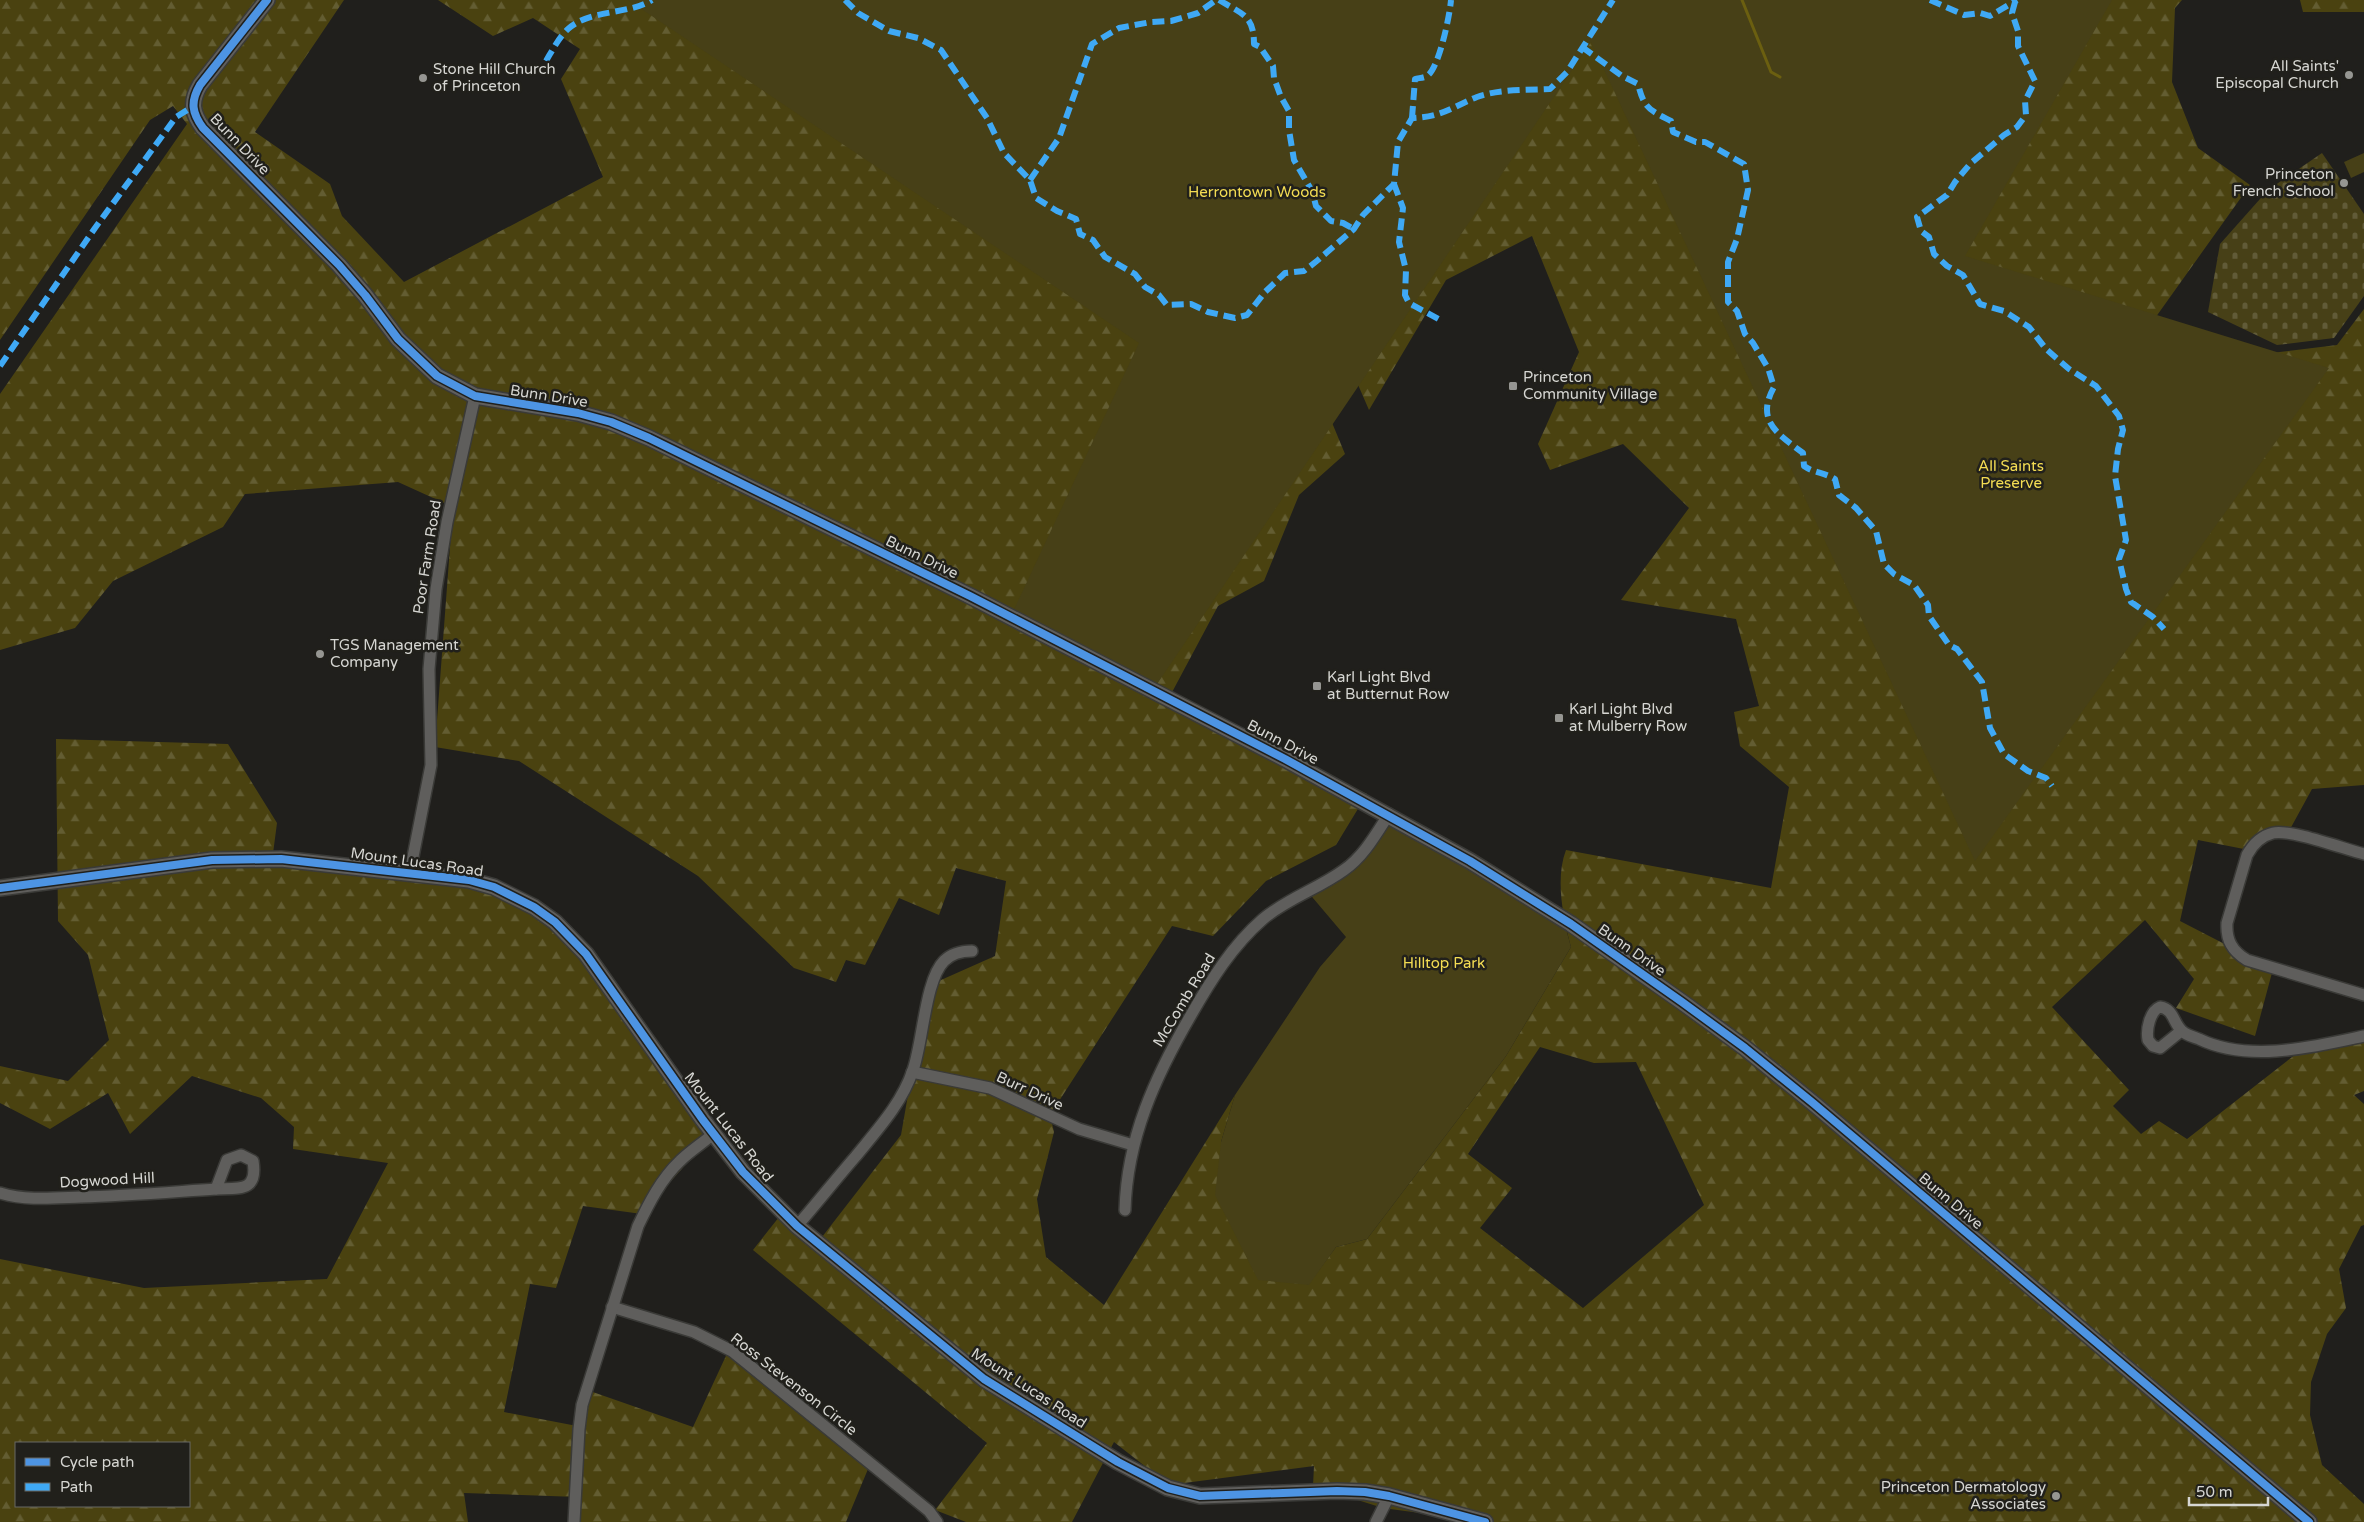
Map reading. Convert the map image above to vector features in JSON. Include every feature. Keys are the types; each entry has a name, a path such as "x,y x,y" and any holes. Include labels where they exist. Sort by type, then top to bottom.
{"street":[{"name":"Bunn Drive","path":"267,0 194,94 192,107 194,114 204,128 354,282 409,351 437,376 475,396 578,413 611,422 649,438 984,603 1389,814 1470,861 1571,924 1745,1048 2310,1522"},
{"name":"Poor Farm Road","path":"410,872 431,766 429,669 436,589 446,529 475,396"},
{"name":"McComb Road","path":"1126,1210 1126,1188 1132,1145 1154,1084 1170,1051 1213,977 1228,956 1264,918 1286,902 1344,870 1358,859 1389,814"},
{"path":"2364,854 2286,833 2266,835 2252,846 2247,855 2227,923 2227,932 2233,949 2247,960 2364,995"},
{"name":"Mount Lucas Road","path":"0,888 212,860 247,858 282,859 410,872 469,880 494,887 534,907 555,922 586,954 713,1134 743,1172 797,1226 984,1379 1118,1462 1168,1488 1200,1496 1337,1490 1389,1496 1485,1522"},
{"path":"797,1226 887,1118 900,1098 919,1052 927,1002 938,968 951,955 972,951"},
{"path":"2181,1031 2211,1045 2255,1051 2287,1050 2364,1036"},
{"name":"Burr Drive","path":"912,1072 990,1088 1079,1129 1132,1145"},
{"path":"574,1522 582,1405 638,1226 648,1204 680,1160 713,1134"},
{"name":"Dogwood Hill","path":"0,1193 26,1198 46,1199 143,1195 216,1189"},
{"name":"Ross Stevenson Circle","path":"612,1307 694,1332 732,1351 929,1510 937,1522"},
{"path":"1376,1522 1389,1496"}],"green space":[{"name":"All Saints Preserve","path":"0,0 344,0 255,132 330,184 342,216 404,282 603,177 561,79 580,49 533,18 493,36 438,0 1173,0 1234,186 1345,454 1299,495 1264,581 1218,606 1170,696 1367,794 1336,845 1266,881 1213,936 1172,926 1050,1115 1054,1132 1037,1199 1046,1257 1104,1305 1235,1095 1221,1142 1308,1285 1336,1247 1367,1239 1506,1056 1571,947 1561,898 1561,873 1566,850 1771,888 1789,787 1740,746 1734,712 1759,706 1736,619 1621,600 1689,508 1623,444 1550,470 1538,444 1579,352 1532,236 1446,280 1369,410 1303,258 1230,0 2182,0 2175,8 2172,82 2198,148 2250,185 2148,328 2255,355 2337,345 2364,309 2364,785 2312,789 2289,831 2249,850 2198,840 2180,921 2273,969 2255,1036 2176,1008 2194,979 2145,920 2052,1007 2129,1090 2113,1106 2141,1134 2159,1121 2187,1139 2305,1047 2364,1036 2364,1091 2354,1095 2364,1104 2364,1225 2361,1226 2339,1269 2346,1308 2327,1334 2311,1382 2310,1415 2322,1465 2364,1504 2364,1522 1463,1522 1464,1519 1383,1508 1313,1486 1314,1466 1169,1485 1114,1442 1072,1522 966,1522 935,1510 987,1443 753,1250 787,1207 822,1237 901,1135 912,1072 932,984 995,956 1006,881 956,868 939,915 899,898 865,965 846,960 836,982 794,968 698,876 519,761 435,747 453,507 398,482 245,494 223,527 113,581 75,628 0,650 0,394 187,124 173,106 150,120 0,340","holes":["1540,1047 1594,1063 1636,1062 1704,1205 1583,1308 1480,1228 1512,1188 1468,1154"]},
{"path":"628,0 2112,0 1965,256 2329,368 1975,861 1591,42 1153,690 1010,618 1139,343"},
{"path":"2300,0 2364,0 2364,12 2303,12"},
{"path":"2322,153 2364,214 2364,296 2334,338 2277,345 2208,312 2220,244 2268,190"},
{"path":"2364,153 2364,172 2351,178 2344,162"},
{"path":"56,739 228,744 277,823 272,861 495,889 560,927 717,1129 642,1214 583,1206 556,1288 530,1284 504,1412 577,1426 587,1390 693,1427 731,1345 873,1457 846,1522 577,1522 578,1497 464,1493 468,1522 0,1522 0,1259 144,1288 327,1279 388,1163 293,1149 294,1127 261,1098 192,1076 130,1134 108,1093 50,1129 0,1103 0,1066 68,1081 109,1040 88,955 58,921"},
{"name":"Hilltop Park","path":"1389,814 1563,918 1571,947 1506,1056 1367,1239 1336,1247 1309,1285 1258,1280 1215,1195 1221,1142 1235,1095 1320,967 1346,937 1307,891 1344,870"}],"waterway":[{"path":"1742,0 1771,72 1780,77"}],"marked path":[{"path":"546,61 562,36 577,23 587,18 632,8 652,0"},
{"path":"845,0 858,13 889,31 918,38 941,50 987,118 1004,153 1030,180 1036,198 1057,211 1076,219 1080,234 1093,240 1105,257 1135,274 1145,287 1159,295 1167,305 1191,304 1208,312 1235,318 1247,315 1265,292 1285,273 1304,271 1318,260 1354,229 1363,215 1394,184 1398,142 1412,118 1439,114 1486,94 1513,90 1550,89 1567,72 1613,0"},
{"path":"1030,180 1059,138 1092,44 1119,28 1151,22 1171,21 1198,13 1216,0"},
{"path":"1219,0 1245,16 1252,27 1254,44 1260,47 1273,66 1274,78 1289,111 1289,130 1294,160 1312,191 1316,206 1331,221 1343,223 1354,229"},
{"path":"1412,118 1415,79 1427,76 1436,63 1449,17 1451,0"},
{"path":"1930,0 1964,15 1980,13 1990,16 2017,0"},
{"path":"2015,2 2012,13 2018,31 2018,46 2035,81 2025,101 2026,115 2017,127 2004,135 1970,164 1947,195 1917,217 1921,231 1929,237 1934,254 1947,266 1963,275 1980,304 2004,311 2029,327 2046,349 2069,369 2096,386 2119,416 2123,430 2118,449 2115,476 2126,540 2119,559 2131,602 2153,617 2164,629"},
{"path":"1582,47 1622,76 1638,84 1646,104 1653,111 1671,121 1673,132 1696,142 1705,142 1744,164 1748,190 1737,239 1728,262 1728,302 1737,311 1745,334 1753,343 1768,368 1774,387 1767,409 1768,418 1778,433 1803,453 1804,466 1835,479 1839,495 1856,508 1876,531 1884,564 1894,574 1914,585 1928,605 1929,616 1949,645 1957,649 1982,682 1990,728 2004,754 2028,771 2046,778 2052,786"},
{"path":"0,366 95,228 176,117 192,107"},
{"path":"1394,184 1403,208 1399,242 1406,270 1405,295 1409,303 1442,321"}],"cycle path":[{"path":"267,0 200,85 194,102 196,117 203,128 339,265 365,295 398,339 437,376 475,396 578,413 611,422 649,438 970,596 1285,759 1470,861 1571,924 1745,1048 1813,1103 2309,1522"},
{"path":"0,888 212,860 281,859 469,880 494,887 534,907 555,922 586,954 703,1120 743,1172 797,1226 984,1379 1118,1462 1168,1488 1200,1496 1337,1491 1365,1492 1389,1496 1485,1522"}],"place":[{"name":"All Saints' Episcopal Church","path":"2349,75"},
{"name":"Stone Hill Church of Princeton","path":"423,78"},
{"name":"Princeton French School","path":"2344,183"},
{"name":"Princeton Community Village","path":"1513,386"},
{"name":"TGS Management Company","path":"320,654"},
{"name":"Karl Light Blvd at Butternut Row","path":"1317,686"},
{"name":"Karl Light Blvd at Mulberry Row","path":"1559,718"},
{"name":"Princeton Dermatology Associates","path":"2056,1496"}],"park label":[{"name":"Herrontown Woods","path":"1257,192"}]}
